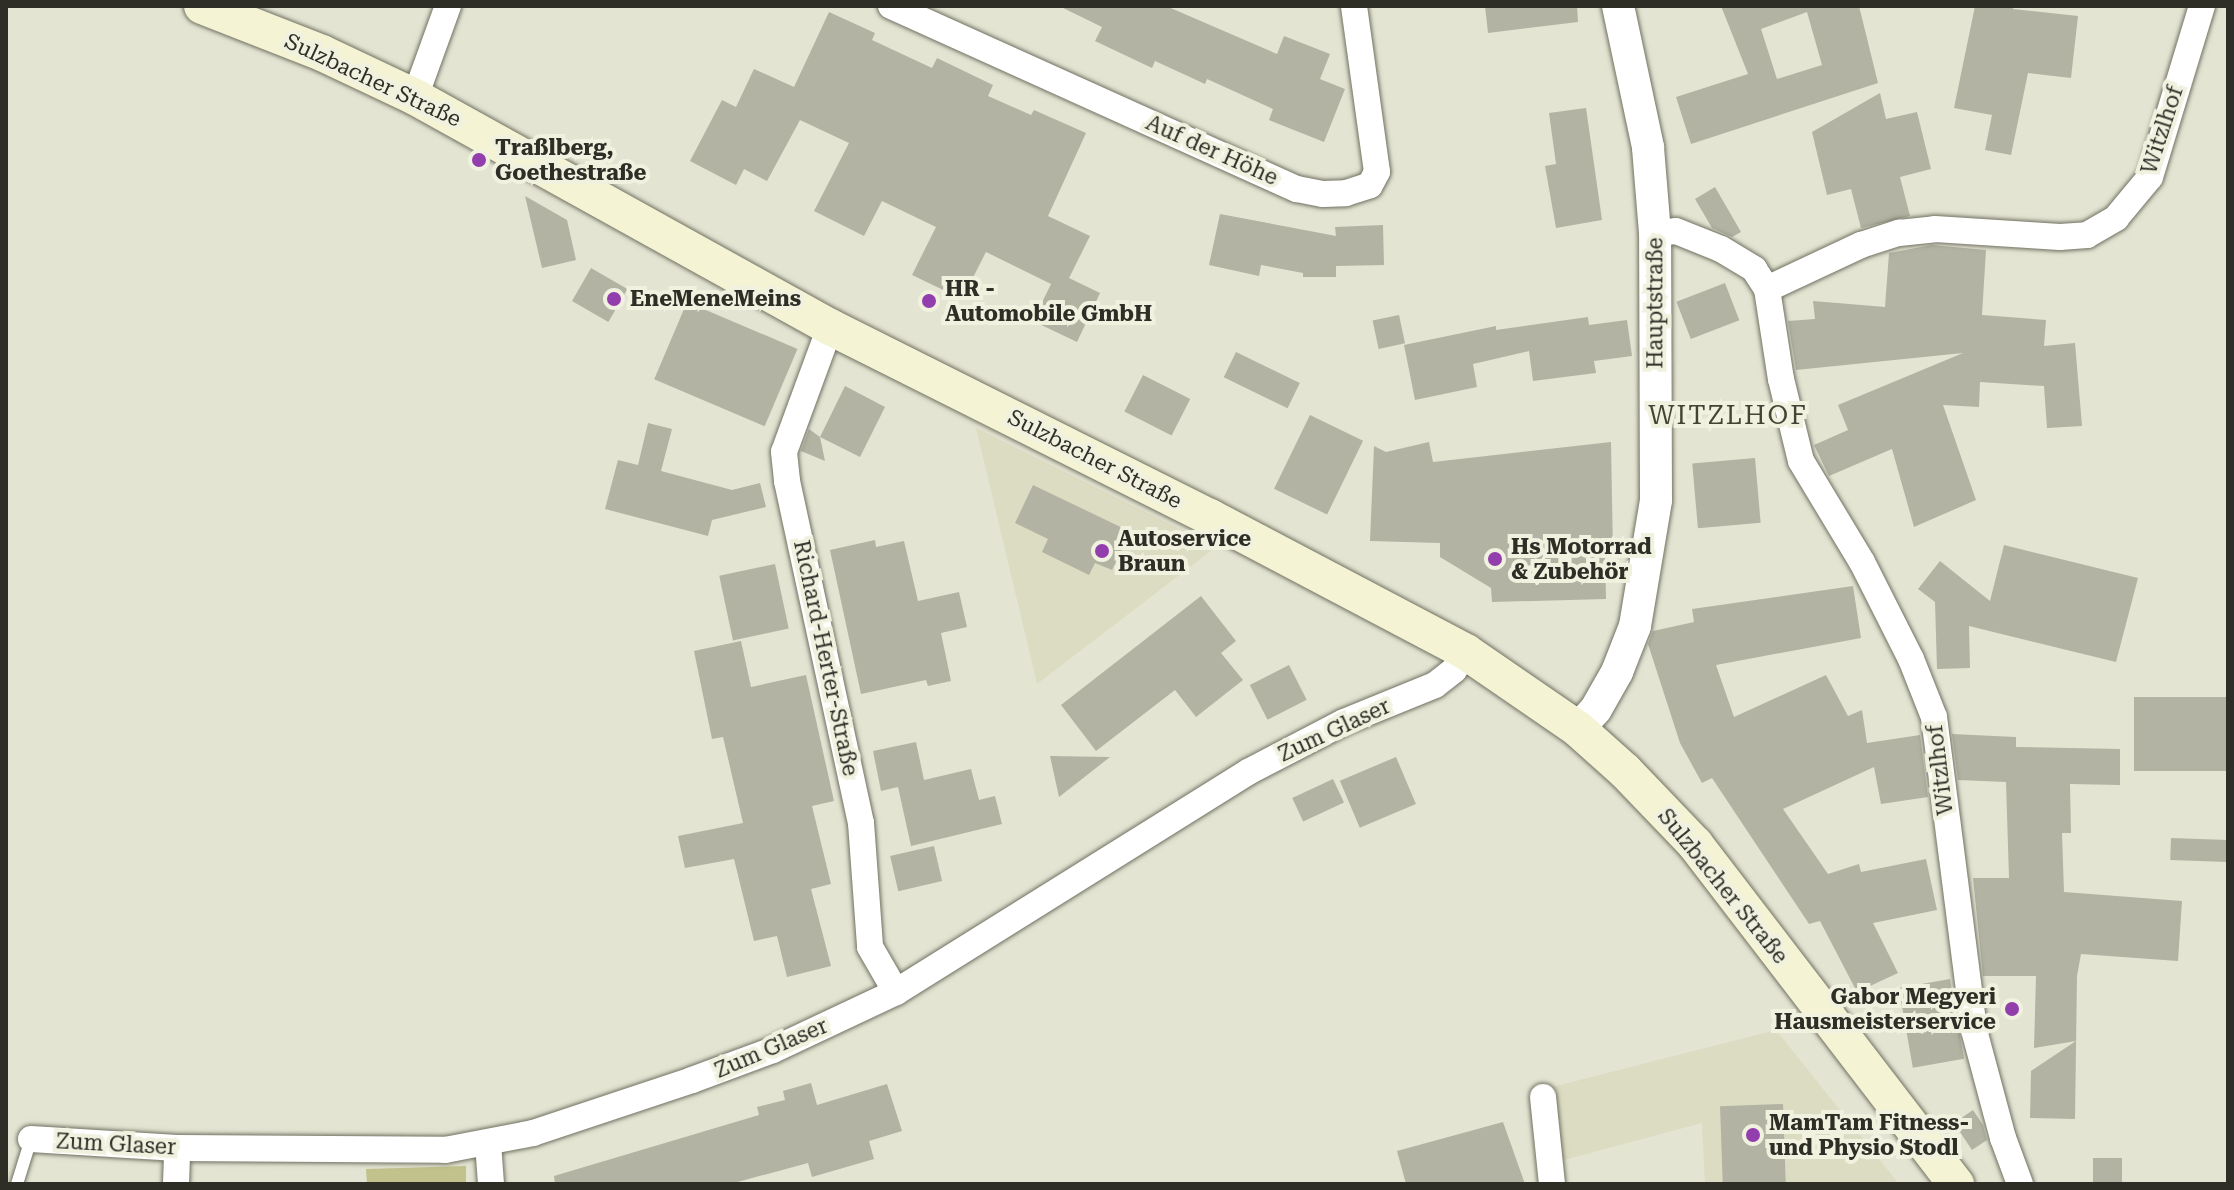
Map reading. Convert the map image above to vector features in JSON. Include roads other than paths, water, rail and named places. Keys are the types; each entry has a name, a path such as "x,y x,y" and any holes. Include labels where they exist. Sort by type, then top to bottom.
{"main road":[{"name":"Sulzbacher Straße","path":"202,6 322,53 415,97 830,327 1210,517 1466,652 1578,729 1625,771 1695,844 1956,1184"}],"street":[{"path":"415,97 448,6"},
{"name":"Auf der Höhe","path":"891,6 1297,189 1323,194 1346,193 1370,185 1377,172 1354,6"},
{"name":"Hauptstraße","path":"1578,729 1596,709 1617,672 1635,626 1656,500 1655,233 1648,147 1618,6"},
{"name":"Witzlhof","path":"2020,1184 2003,1138 1974,1030 1934,717 1911,659 1862,562 1801,461 1781,379 1767,289 1861,245 1899,233 1935,229 2060,237 2087,235 2116,218 2150,177 2202,6"},
{"path":"1655,233 1676,231 1721,249 1754,269 1767,289"},
{"name":"Richard-Herter-Straße","path":"830,327 784,452 861,823 870,947 896,992"},
{"name":"Zum Glaser","path":"31,1139 177,1148 369,1152 445,1150 533,1133 705,1075 773,1050 896,992 1248,772 1344,722 1435,685 1454,670 1466,652"},
{"path":"1543,1097 1552,1184"},
{"path":"488,1143 491,1184"},
{"path":"176,1184 177,1148"}],"lane":[{"name":"Zum Glaser","path":"17,1184 31,1139"}],"place":[{"name":"Traßlberg, Goethestraße","path":"479,160"},
{"name":"EneMeneMeins","path":"614,299"},
{"name":"HR - Automobile GmbH","path":"929,301"},
{"name":"Autoservice Braun","path":"1102,551"},
{"name":"Hs Motorrad & Zubehör","path":"1495,559"},
{"name":"Gabor Megyeri Hausmeisterservice","path":"2012,1009"},
{"name":"MamTam Fitness- und Physio Stodl","path":"1753,1135"}],"district":[{"name":"WITZLHOF","path":"1728,416"}]}
